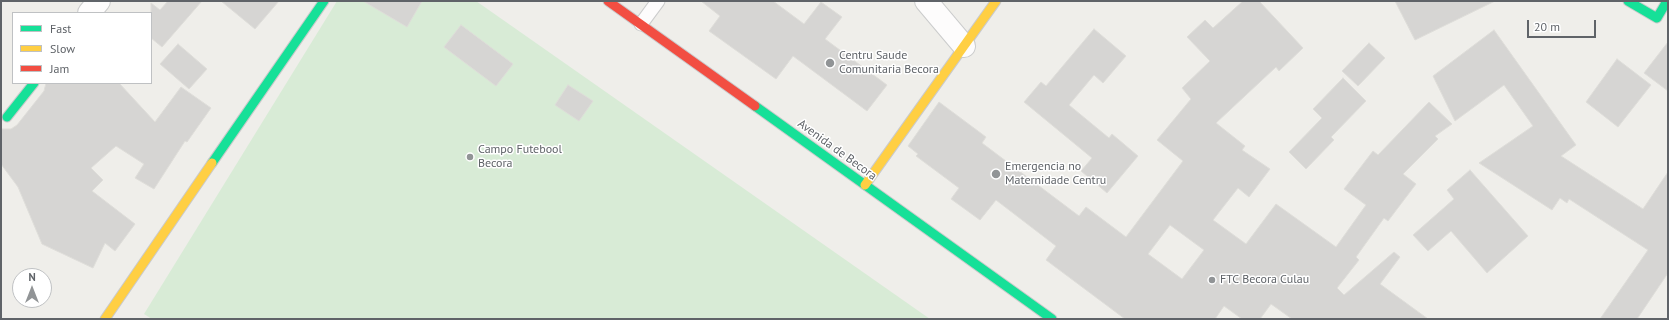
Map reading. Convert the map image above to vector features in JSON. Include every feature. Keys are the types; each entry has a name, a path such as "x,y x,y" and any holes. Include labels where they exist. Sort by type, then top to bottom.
{"street":[{"path":"90,12 99,1"},
{"path":"105,319 324,1"},
{"name":"Avenida de Becora","path":"608,1 1052,319"},
{"path":"926,1 964,46"},
{"path":"865,185 996,1"},
{"path":"1628,1 1657,18 1667,1"},
{"path":"7,117 33,84"}],"lane":[{"path":"641,24 658,1"}],"green space":[{"name":"Campo Futebool Becora","path":"337,1 476,1 930,319 152,319 144,314"}],"building":[{"path":"168,1 202,1 162,47 152,39 151,3 160,10"},
{"path":"221,1 279,1 255,29"},
{"path":"363,1 422,1 407,27"},
{"path":"701,1 773,1 804,24 821,2 842,17 825,39 887,85 867,111 793,56 776,79 709,31 720,16"},
{"path":"1243,1 1259,1 1303,48 1279,71 1276,67 1216,123 1245,146 1242,150 1270,169 1249,197 1238,188 1213,220 1246,244 1276,204 1336,247 1366,205 1344,189 1373,151 1378,155 1429,102 1452,124 1435,136 1438,139 1403,174 1416,184 1388,221 1384,218 1356,257 1359,260 1337,288 1344,295 1394,252 1400,257 1380,284 1428,319 1292,319 1271,304 1260,319 1242,319 1224,306 1215,319 1125,319 1046,260 1056,246 996,200 980,220 951,199 959,188 916,156 918,154 908,146 939,102 986,137 982,143 1079,216 1086,207 1126,237 1183,161 1157,140 1191,99 1182,88 1210,61 1187,37 1205,20 1213,28","holes":["1170,225 1204,250 1182,279 1148,254"]},
{"path":"1395,1 1495,1 1415,40"},
{"path":"461,25 513,64 496,86 444,47"},
{"path":"1094,29 1126,56 1103,83 1094,75 1069,105 1109,138 1112,134 1138,156 1107,193 1081,171 1092,158 1024,102 1041,82 1046,86"},
{"path":"1494,30 1576,145 1561,156 1643,209 1668,172 1668,273 1637,319 1600,319 1648,250 1569,199 1567,203 1560,198 1552,210 1479,163 1533,126 1504,85 1455,121 1433,76"},
{"path":"1668,42 1668,91 1644,73"},
{"path":"1369,43 1385,58 1358,86 1342,71"},
{"path":"178,44 207,69 189,89 160,64"},
{"path":"1617,59 1651,85 1618,127 1586,102"},
{"path":"1343,78 1366,101 1331,137 1334,140 1306,169 1289,152 1322,118 1313,109"},
{"path":"46,84 120,84 155,122 181,87 211,108 187,142 185,141 154,189 135,178 144,164 116,146 91,168 103,180 92,191 135,224 115,251 105,243 93,268 42,244 18,187 1,164 1,129 11,129 17,125 44,91"},
{"path":"568,85 593,101 579,121 555,105"},
{"path":"1470,170 1528,236 1487,273 1451,231 1428,251 1413,235 1454,199 1447,190"}],"traffic: fast":[{"path":"212,163 324,1"},
{"path":"1628,1 1657,18 1667,1"},
{"path":"7,117 33,84"},
{"path":"755,106 1052,319"}],"traffic: slow":[{"path":"865,185 996,1"},
{"path":"105,319 212,163"}],"traffic: jam":[{"path":"608,1 755,106"}],"place":[{"name":"Centru Saude Comunitaria Becora","path":"830,63"},
{"name":"Campo Futebool Becora","path":"470,157"},
{"name":"Emergencia no Maternidade Centru","path":"996,174"},
{"name":"FTC Becora Culau","path":"1212,280"}]}
